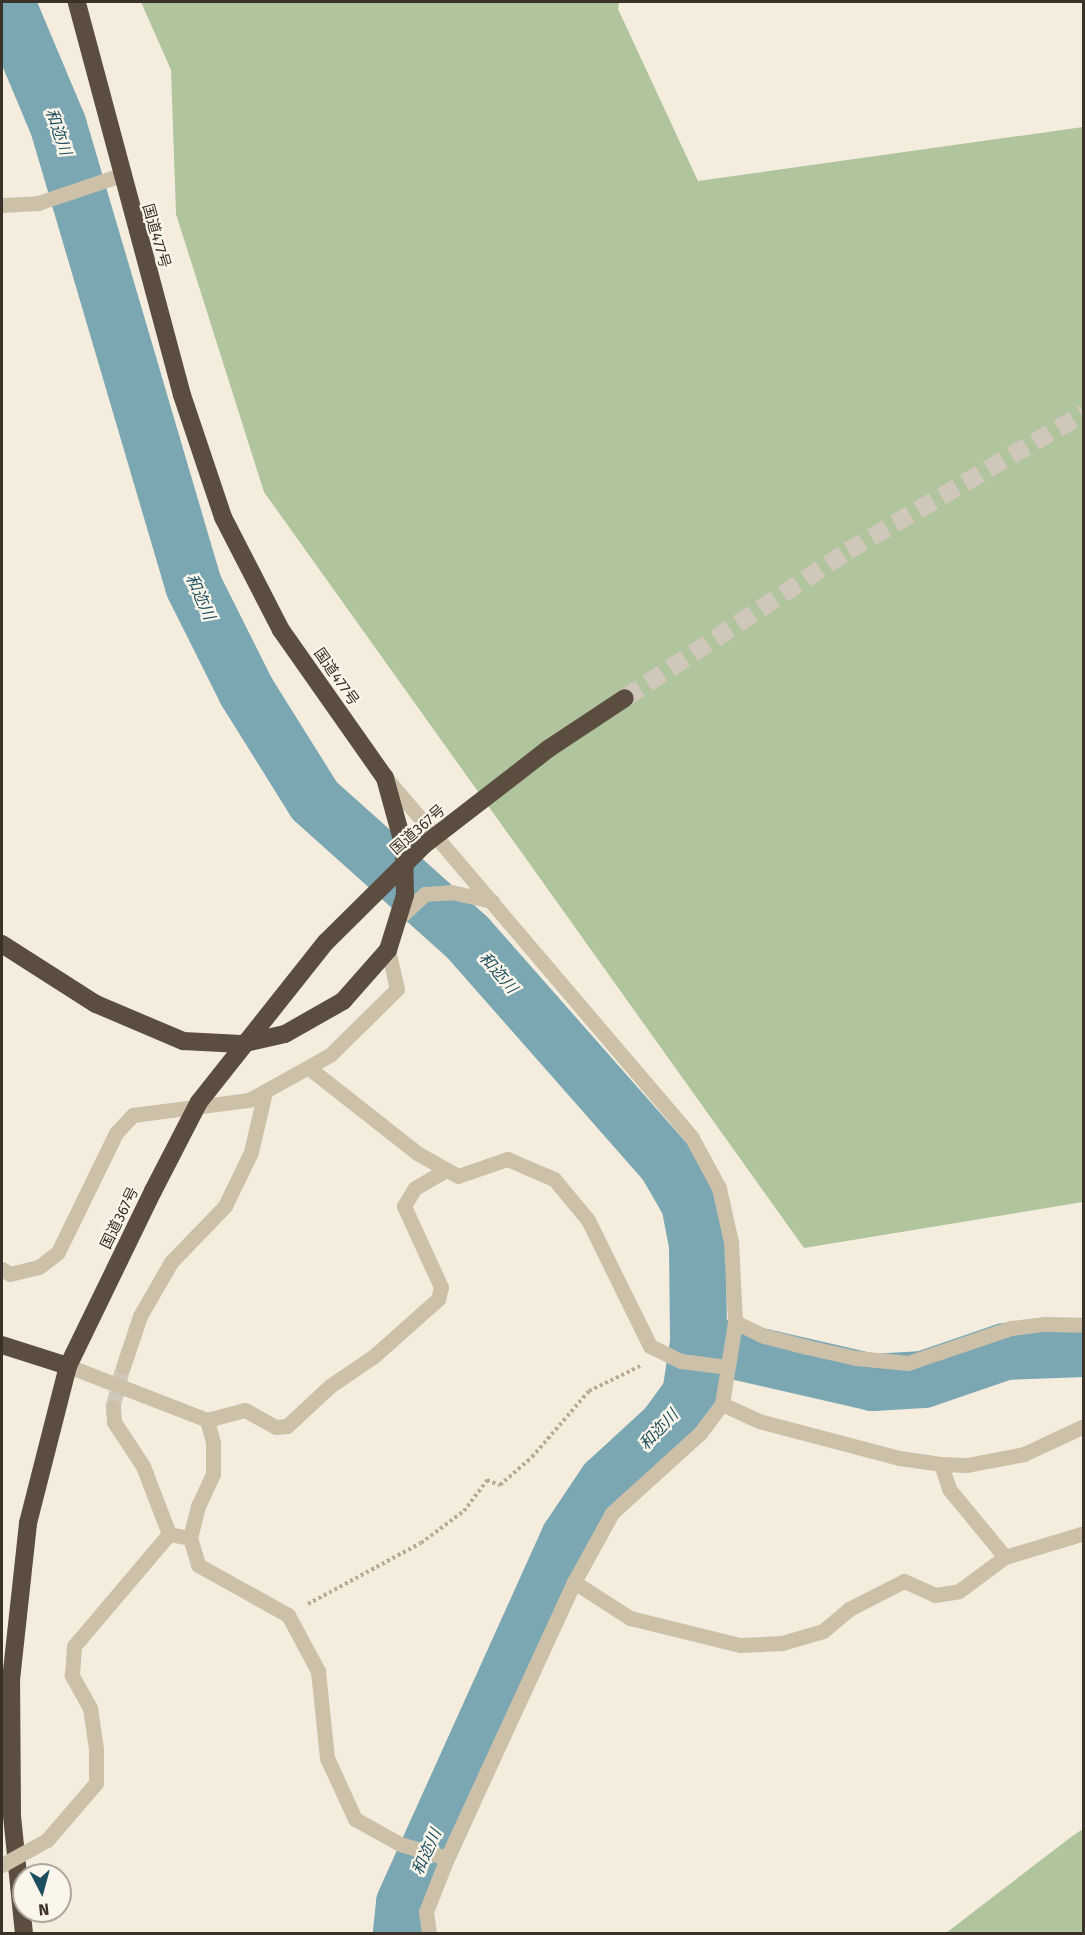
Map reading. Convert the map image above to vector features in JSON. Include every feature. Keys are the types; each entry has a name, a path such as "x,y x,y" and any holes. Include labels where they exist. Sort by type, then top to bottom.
{"highway":[{"name":"国道477号","path":"2,944 96,1004 183,1041 241,1044 285,1034 343,1001 388,950 405,896 404,847 385,778 281,630 223,517 182,395 121,175 77,2"},
{"name":"国道367号","path":"24,1934 12,1815 11,1680 28,1523 68,1366 153,1191 199,1102 326,942 424,845 548,749 625,698"},
{"path":"2,1345 68,1366"}],"street":[{"path":"2,205 38,203 121,175"},
{"path":"385,778 692,1138 718,1188 731,1242 735,1322 722,1404 699,1434 612,1514 574,1582 447,1858 426,1912 429,1934"},
{"path":"398,919 426,894 452,892 492,901"},
{"path":"2,1269 10,1274 39,1268 57,1252 117,1133 133,1115 235,1103 265,1092 309,1068 338,1048 397,989 388,950"},
{"path":"309,1068 417,1153 458,1176 507,1159 554,1179 588,1220 650,1346 681,1361 728,1367"},
{"path":"123,1367 140,1316 171,1263 225,1206 251,1152 265,1092"},
{"path":"68,1366 207,1420 245,1410 276,1427 287,1426 330,1386 374,1356 438,1299 441,1287 404,1206 415,1188 446,1170"},
{"path":"735,1322 764,1336 807,1347 856,1358 908,1363 1011,1328 1045,1324 1083,1325"},
{"path":"722,1404 759,1421 899,1458 941,1464 967,1465 1024,1454 1083,1426"},
{"path":"113,1407 114,1422 143,1466 169,1534"},
{"path":"207,1420 213,1443 213,1474 198,1506 190,1538 198,1565 288,1615 318,1671 327,1758 355,1819 400,1844 447,1858"},
{"path":"941,1464 949,1489 1005,1557"},
{"path":"574,1582 630,1618 740,1645 782,1643 823,1631 849,1609 904,1581 935,1595 959,1591 1005,1557 1083,1533"},
{"path":"169,1534 190,1538"},
{"path":"2,1865 46,1840 96,1783 96,1749 90,1708 72,1675 74,1646 93,1619 169,1534"}],"path":[{"path":"288,1615 421,1544 464,1511 487,1480 500,1485 532,1457 589,1390 631,1372 660,1351"}],"green space":[{"path":"141,2 619,2 618,9 698,181 1083,127 1083,1202 804,1248 264,492 176,214 171,70"},
{"path":"1083,1829 1083,1933 946,1933 1071,1837"}],"waterway":[{"name":"和迩川","path":"6,2 58,126 193,585 246,691 314,800 467,937 666,1163 689,1203 697,1244 698,1342 690,1394 667,1426 606,1482 569,1537 404,1903 401,1934"},
{"path":"698,1342 872,1382 923,1379 1005,1351 1084,1348"}],"tunnel":[{"path":"625,698 848,551 1084,413"},
{"path":"113,1407 123,1367"}]}
